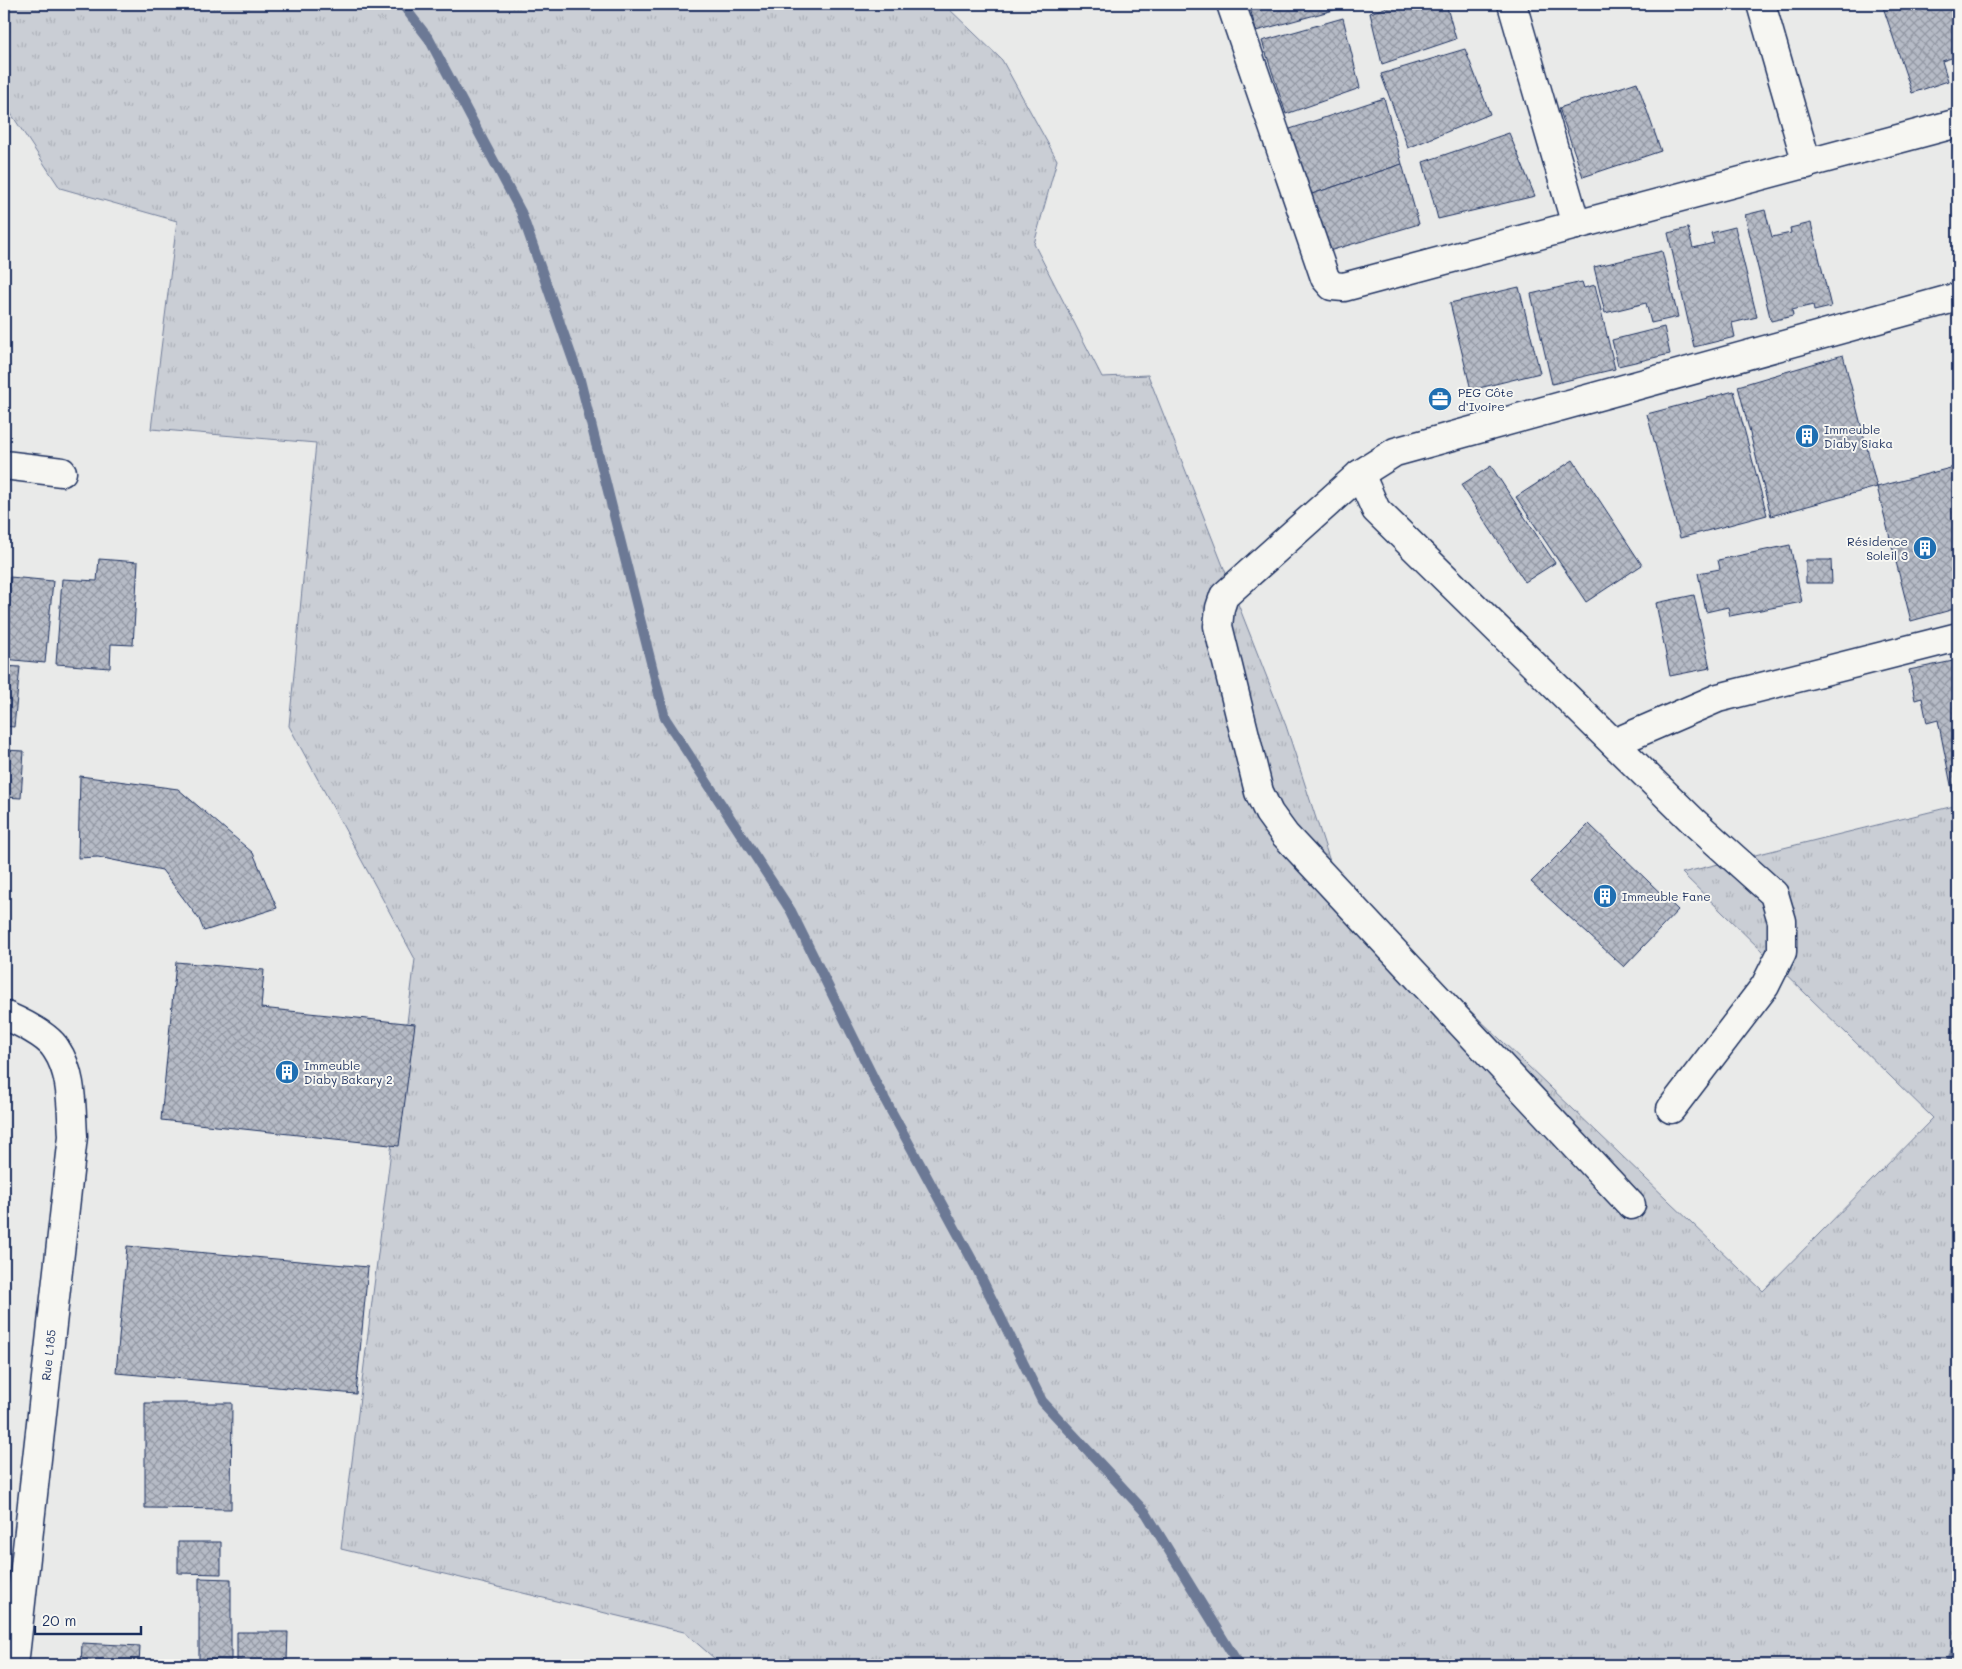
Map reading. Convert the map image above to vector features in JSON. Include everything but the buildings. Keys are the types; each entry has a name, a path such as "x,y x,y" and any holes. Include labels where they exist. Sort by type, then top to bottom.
{"street":[{"path":"1231,4 1325,278 1332,286 1344,287 1958,123"},
{"path":"1512,4 1576,225"},
{"path":"1761,4 1808,164"},
{"path":"1631,1205 1285,836 1269,813 1259,792 1218,626 1220,608 1224,596 1360,474 1395,452 1958,297"},
{"path":"4,465 62,472"},
{"path":"1360,474 1376,510 1695,823 1774,894 1782,921 1782,952 1765,986 1671,1110"},
{"path":"1614,743 1718,698 1958,637"},
{"name":"Rue L185","path":"4,1015 25,1024 56,1048 69,1081 73,1136 14,1665"}],"green space":[{"path":"4,4 944,4 1002,60 1057,160 1034,244 1102,377 1148,375 1286,726 1337,883 1763,1291 1933,1118 1682,873 1958,805 1958,1665 722,1665 684,1632 341,1549 415,959 289,726 316,443 151,429 177,221 60,188 4,103"}],"waterway":[{"path":"402,4 429,39 521,212 580,380 665,718 791,911 877,1085 976,1267 1042,1401 1146,1513 1239,1665"},
{"path":"1949,1665 1958,1645"}],"place":[{"name":"PEG Côte d’Ivoire","path":"1440,399"},
{"name":"Immeuble Diaby Siaka","path":"1807,436"},
{"name":"Résidence Soleil 3","path":"1925,548"},
{"name":"Immeuble Fane","path":"1605,896"},
{"name":"Immeuble Diaby Bakary 2","path":"287,1072"}]}
